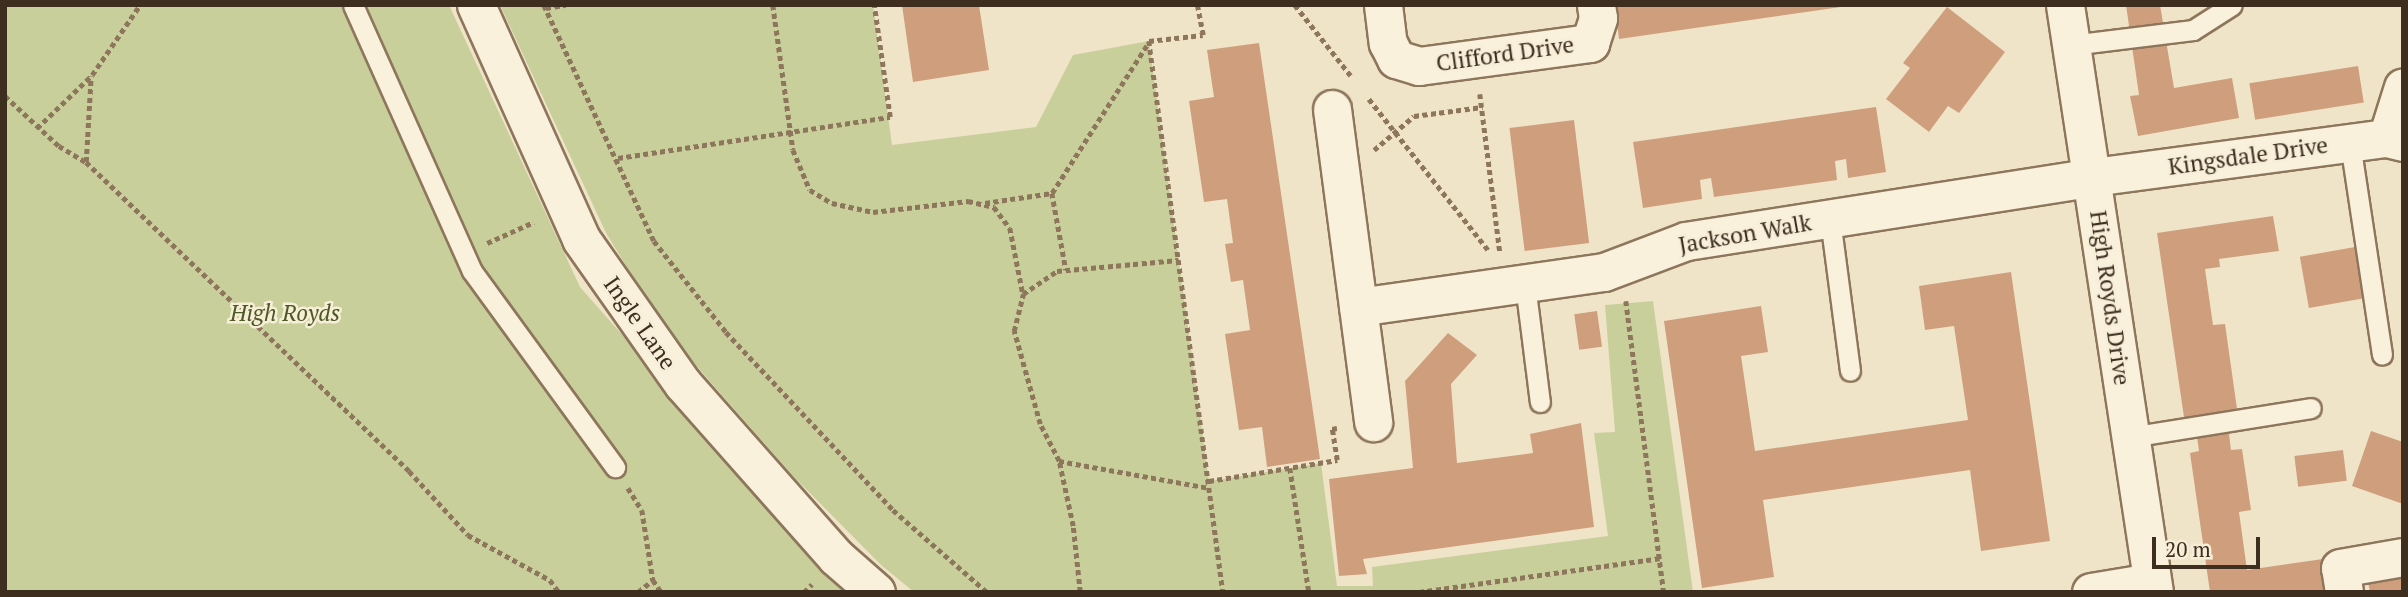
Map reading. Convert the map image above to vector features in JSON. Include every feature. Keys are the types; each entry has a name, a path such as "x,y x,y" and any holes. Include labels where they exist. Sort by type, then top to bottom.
{"street":[{"name":"Ingle Lane","path":"476,5 580,239 683,384 836,558 876,592"},
{"name":"Clifford Drive","path":"1383,5 1388,43 1396,59 1419,66 1590,43 1598,18 1596,5"},
{"name":"High Royds Drive","path":"2065,5 2093,177 2152,587"},
{"path":"2395,140 2403,87"},
{"path":"1347,99 1339,156 1373,422"},
{"name":"Kingsdale Drive","path":"2093,177 2350,143 2395,140"},
{"name":"Jackson Walk","path":"1358,307 1514,279 1622,266 1686,241 2093,177"},
{"path":"2344,592 2340,568 2403,557"},
{"path":"2091,592 2152,587"}],"lane":[{"path":"353,5 472,271 615,467"},
{"path":"2071,45 2193,30 2232,5"},
{"path":"2350,143 2382,355"},
{"path":"1829,219 1850,371"},
{"path":"1514,279 1540,402"},
{"path":"2130,438 2311,408"}],"path":[{"path":"37,128 92,75 140,5"},
{"path":"566,5 545,7 618,158 654,241 726,332 893,510 987,592"},
{"path":"772,5 801,176 810,190 832,203 873,212 968,201 994,207 1010,228 1023,294 1014,331 1040,424 1059,461 1073,526 1080,592"},
{"path":"618,158 890,117 874,5"},
{"path":"1149,41 1203,35 1197,5"},
{"path":"1295,5 1353,79"},
{"path":"1066,270 1052,193 1149,41"},
{"path":"1149,41 1223,592"},
{"path":"1476,58 1482,107 1514,279"},
{"path":"86,162 92,75"},
{"path":"5,96 37,128 86,162 409,471 468,535 550,580 559,592"},
{"path":"1347,99 1395,132 1514,279"},
{"path":"1339,156 1372,152 1414,116 1482,107"},
{"path":"981,204 1052,193"},
{"path":"519,229 541,219"},
{"path":"1023,294 1066,270 1179,260"},
{"path":"1622,266 1664,592"},
{"path":"1209,481 1337,460 1332,429 1373,422"},
{"path":"1059,461 1210,488"},
{"path":"615,467 642,510 653,580 661,592"},
{"path":"1290,468 1309,592"},
{"path":"1419,592 1660,558"},
{"path":"638,592 653,580"}],"green space":[{"name":"High Royds","path":"5,5 449,5 580,287 849,592 5,592"},
{"path":"500,5 873,5 892,145 1036,127 1073,55 1149,41 1209,481 1321,463 1337,586 1373,586 1372,567 1608,536 1594,433 1615,432 1605,305 1653,301 1693,592 914,592 881,565 794,477 692,361 643,293 606,233"}],"building":[{"path":"902,5 979,5 989,70 913,82"},
{"path":"1615,5 1841,5 1841,7 1619,39"},
{"path":"2126,5 2160,5 2174,88 2232,78 2239,118 2138,136 2130,96 2139,95"},
{"path":"1947,7 2005,52 1959,113 1948,106 1929,132 1886,99 1910,68 1903,63"},
{"path":"1259,43 1320,459 1267,467 1262,427 1239,430 1225,334 1250,330 1243,280 1231,282 1225,244 1233,243 1227,199 1204,202 1189,101 1214,97 1207,50"},
{"path":"2358,66 2364,103 2255,120 2249,83"},
{"path":"1876,107 1886,172 1848,178 1846,159 1835,161 1837,180 1714,197 1711,178 1700,180 1702,199 1643,208 1633,142"},
{"path":"1574,120 1589,243 1525,251 1509,128"},
{"path":"2273,216 2279,251 2219,259 2220,267 2205,269 2213,325 2225,324 2238,416 2227,418 2231,450 2242,449 2251,510 2239,512 2247,570 2323,559 2328,592 2210,592 2190,453 2199,451 2195,422 2185,424 2157,233"},
{"path":"2355,247 2364,298 2309,308 2300,257"},
{"path":"2011,272 2050,541 1981,551 1970,470 1763,500 1774,577 1702,588 1664,321 1761,306 1768,352 1741,356 1755,451 1968,420 1954,326 1925,330 1919,286"},
{"path":"1597,311 1602,347 1579,350 1574,314"},
{"path":"1448,333 1477,355 1451,384 1457,463 1533,453 1530,434 1581,423 1594,527 1363,559 1367,574 1339,576 1329,479 1413,468 1405,381"},
{"path":"2371,431 2403,442 2403,504 2352,486"},
{"path":"2343,450 2347,481 2298,487 2294,456"},
{"path":"2401,577 2403,592 2370,592 2368,582"}]}
